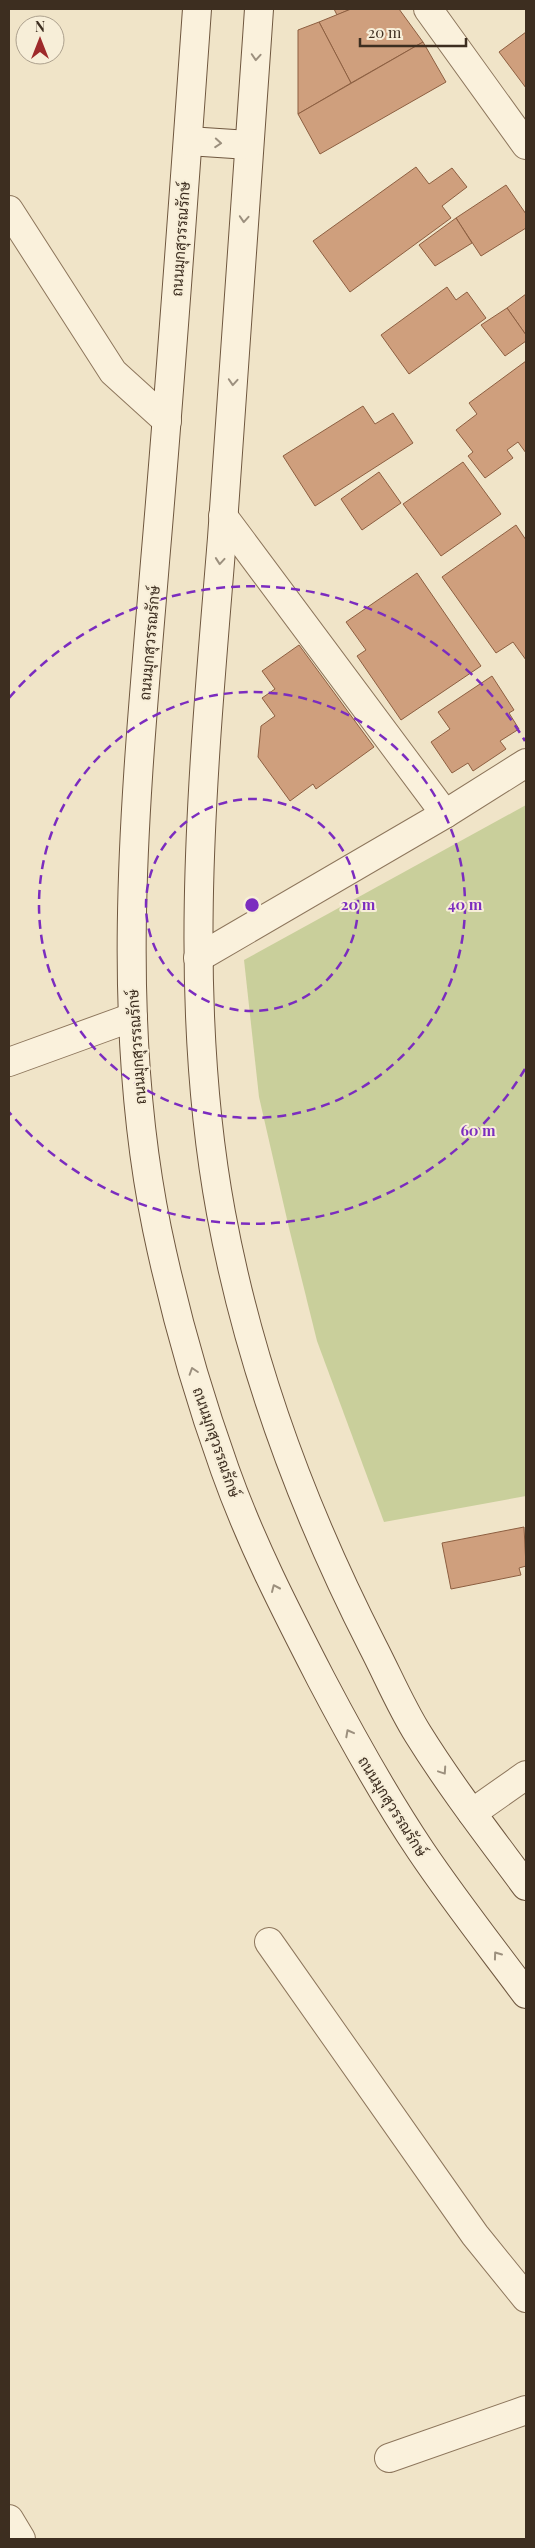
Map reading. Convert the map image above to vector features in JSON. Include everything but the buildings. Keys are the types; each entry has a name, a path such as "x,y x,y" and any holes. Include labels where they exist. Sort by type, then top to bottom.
{"main road":[{"name":"ถนนมุกสุวรรณรักษ์","path":"197,9 167,421 139,753 131,946 132,1017 141,1125 157,1227 190,1361 226,1472 276,1592 362,1758 421,1852 526,1994"},
{"path":"259,9 204,756 198,958 207,1116 222,1214 251,1338 287,1455 334,1571 416,1731 472,1814 526,1886"},
{"path":"428,9 526,145"},
{"path":"188,141 249,145"},
{"path":"9,210 113,372 167,421"},
{"path":"223,516 445,814"},
{"path":"198,958 445,814 526,763"},
{"path":"9,1062 132,1017"},
{"path":"472,1814 526,1775"},
{"path":"269,1942 475,2234 526,2298"},
{"path":"390,2458 526,2410"}],"green space":[{"path":"526,805 526,1496 384,1522 317,1341 259,1097 244,960"}]}
